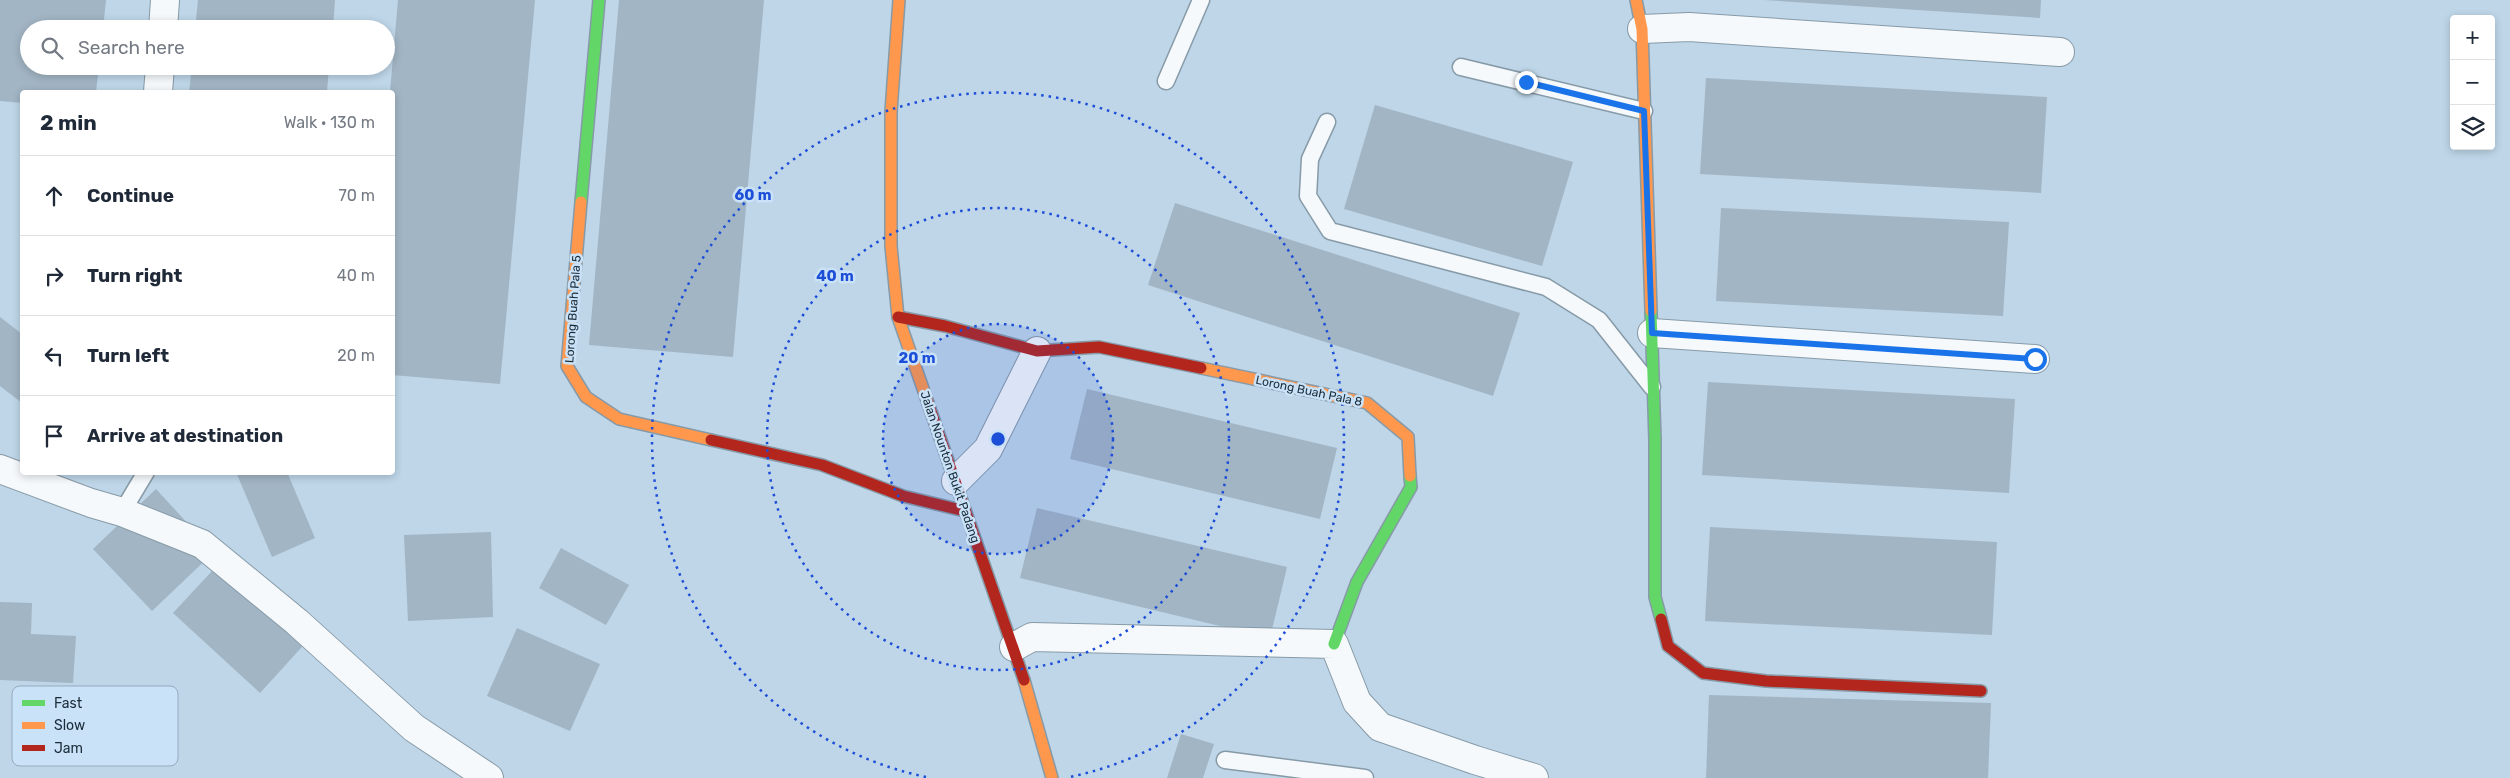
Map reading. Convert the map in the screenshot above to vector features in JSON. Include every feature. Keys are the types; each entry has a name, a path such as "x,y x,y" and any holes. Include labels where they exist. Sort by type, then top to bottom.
{"street":[{"path":"164,20 165,0"},
{"name":"Lorong Buah Pala 5","path":"598,0 567,366 586,397 619,419 822,465 903,496 965,511"},
{"name":"Jalan Nounton Bukit Padang","path":"899,0 891,112 891,246 898,317 1014,647 1052,778"},
{"path":"1636,0 1642,29 1654,390 1655,597 1668,646 1703,672 1766,681 1981,692"},
{"path":"1642,29 1689,27 2060,52"},
{"path":"158,90 159,75"},
{"name":"Lorong Buah Pala 8","path":"898,317 944,326 1037,351 1100,347 1367,403 1408,437 1411,487 1357,582 1334,644"},
{"path":"1652,333 2035,359"},
{"path":"956,480 988,449 1037,351"},
{"path":"0,469 91,504 122,512 202,544 297,622 414,728 489,778"},
{"path":"1014,647 1032,637 1334,644 1357,702 1380,727 1534,778"}],"lane":[{"path":"1166,81 1202,0"},
{"path":"1462,67 1644,111"},
{"path":"1327,122 1310,159 1308,196 1330,231 1546,287 1600,320 1654,390"},
{"path":"122,512 144,475"},
{"path":"1224,760 1365,778"}],"building":[{"path":"0,0 106,0 104,20 20,20 20,75 98,75 96,90 20,90 20,103 0,101"},
{"path":"198,0 335,0 334,20 196,20"},
{"path":"398,0 535,0 500,384 395,375 395,90 390,90 391,75 395,75 395,34"},
{"path":"619,0 764,0 733,357 589,345"},
{"path":"1764,0 2041,0 2040,18"},
{"path":"191,75 328,75 327,90 189,90"},
{"path":"1706,78 2047,97 2041,193 1700,174"},
{"path":"1375,105 1573,162 1542,266 1344,209"},
{"path":"1175,203 1520,313 1493,396 1148,285"},
{"path":"1721,208 2009,222 2003,316 1716,301"},
{"path":"0,317 20,332 20,401 0,386"},
{"path":"1708,382 2015,399 2009,493 1702,475"},
{"path":"1087,389 1337,448 1320,519 1070,459"},
{"path":"237,475 288,475 315,538 272,557"},
{"path":"156,489 214,552 152,611 93,549"},
{"path":"1037,508 1287,567 1270,638 1020,578"},
{"path":"1710,527 1997,542 1992,635 1705,621"},
{"path":"491,532 493,617 408,621 404,535"},
{"path":"561,548 629,585 606,625 539,588"},
{"path":"225,557 311,637 260,693 173,613"},
{"path":"0,602 32,603 31,634 76,636 73,683 0,680"},
{"path":"517,628 600,664 570,731 487,696"},
{"path":"1709,695 1991,703 1988,778 1706,778"},
{"path":"1181,734 1214,744 1203,778 1167,778"}],"traffic: fast":[{"path":"581,202 599,0"},
{"path":"1651,311 1655,441 1655,597 1661,619"},
{"path":"1334,644 1357,582 1411,487 1410,476"}],"traffic: slow":[{"path":"899,0 891,112 891,246 898,317 928,403"},
{"path":"1636,0 1642,29 1651,311"},
{"path":"581,202 567,366 586,397 619,419 711,440"},
{"path":"1201,368 1367,403 1408,437 1410,476"},
{"path":"1024,680 1052,778"}],"traffic: jam":[{"path":"898,317 945,326 1037,351 1099,347 1201,368"},
{"path":"928,403 1024,680"},
{"path":"711,440 822,465 903,496 965,511"},
{"path":"1661,619 1668,646 1703,673 1766,681 1981,691"}],"route":[{"path":"1526,82 1644,111 1652,333 2035,359"}]}
